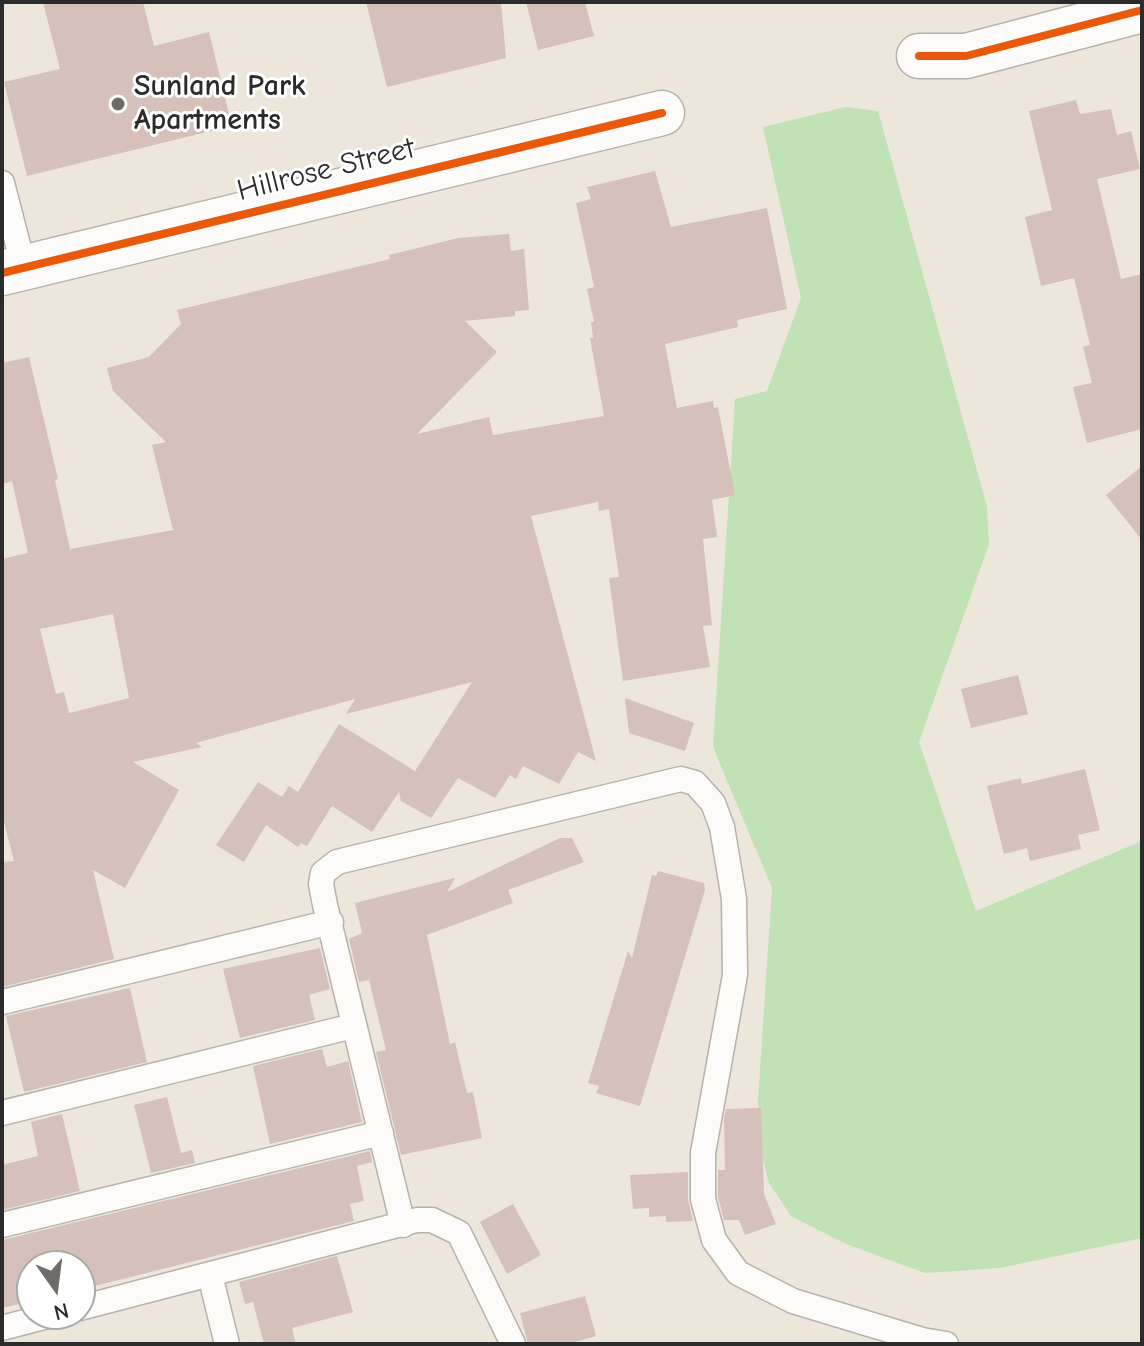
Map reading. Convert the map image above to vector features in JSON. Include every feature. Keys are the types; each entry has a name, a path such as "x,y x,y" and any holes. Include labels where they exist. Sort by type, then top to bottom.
{"street":[{"path":"919,56 966,56 1142,10"},
{"name":"Hillrose Street","path":"13,270 662,113"}],"lane":[{"path":"2,183 13,270"},
{"path":"403,1225 353,1026 321,884 323,873 332,864 681,779 695,783 713,803 722,827 734,899 735,975 703,1153 703,1199 714,1240 738,1273 793,1301 922,1340 946,1344"},
{"path":"2,1002 331,922"},
{"path":"2,1113 353,1026"},
{"path":"2,1225 381,1133"},
{"path":"96,1304 432,1220 459,1233 513,1344"},
{"path":"210,1275 227,1344"}],"green space":[{"path":"846,107 878,111 987,507 989,544 919,742 976,911 1142,841 1142,1238 1000,1268 925,1273 846,1244 791,1216 769,1183 759,1143 758,1100 772,888 713,747 735,399 767,391 801,298 763,127"}],"building":[{"name":"Sunland Park Apartments","path":"43,2 143,2 154,46 209,32 232,126 27,176 4,82 60,69"},
{"name":"Sunland Park Apartments","path":"366,2 501,2 506,58 387,87"},
{"path":"526,2 585,2 594,36 538,50"},
{"path":"1076,100 1080,114 1111,109 1117,135 1131,131 1140,169 1097,179 1121,279 1142,274 1142,429 1087,443 1073,387 1092,383 1083,347 1090,345 1074,278 1041,286 1025,217 1052,210 1029,111"},
{"path":"655,171 671,227 767,208 787,309 737,320 738,327 665,344 677,408 713,401 714,408 718,407 735,495 712,500 717,537 703,539 712,625 703,626 710,667 623,681 609,578 619,577 609,509 599,511 598,502 531,516 596,761 578,752 559,784 523,766 516,779 510,775 495,798 458,778 431,818 401,801 399,792 372,832 332,806 307,846 301,843 298,847 266,825 244,862 216,845 258,782 282,797 289,786 298,792 339,724 415,771 472,682 346,714 355,699 196,743 202,747 133,762 179,790 125,888 93,870 114,959 2,987 2,862 14,861 2,814 2,559 28,553 12,481 2,484 2,363 29,357 58,479 55,480 70,549 173,530 152,445 166,442 113,391 107,368 149,357 181,324 177,310 390,259 389,255 458,238 509,234 511,251 524,249 529,310 515,311 515,316 465,321 497,352 417,434 489,417 493,435 604,416 590,338 593,338 591,322 594,322 587,289 594,287 576,203 591,199 587,187","holes":["113,614 129,698 69,713 64,692 56,694 40,629"]},
{"path":"1142,466 1142,540 1106,495"},
{"path":"1018,675 1028,714 971,728 961,689"},
{"path":"625,698 694,723 685,751 629,733"},
{"path":"1085,769 1100,830 1078,835 1081,849 1030,861 1027,848 1004,854 987,786 1021,778 1022,784"},
{"path":"560,838 572,838 584,862 508,890 513,903 427,935 450,1044 455,1042 467,1093 473,1092 482,1138 401,1155 376,1052 386,1050 369,980 359,982 349,939 362,933 355,903 455,878 447,892"},
{"path":"658,871 704,883 705,890 640,1106 596,1093 599,1086 588,1083 628,951 632,958 652,875 656,876"},
{"path":"320,948 330,989 309,995 315,1020 240,1038 223,969"},
{"path":"130,988 147,1062 24,1092 6,1016"},
{"path":"322,1049 327,1067 348,1061 362,1122 270,1144 253,1066"},
{"path":"167,1097 181,1153 192,1150 195,1163 151,1173 134,1105"},
{"path":"761,1108 764,1194 776,1224 745,1235 739,1220 724,1220 718,1197 718,1170 725,1170 724,1118 726,1109"},
{"path":"62,1114 80,1191 2,1210 2,1165 38,1156 31,1122"},
{"path":"370,1151 372,1162 357,1166 364,1201 350,1204 354,1221 96,1285 96,1250 16,1250 16,1305 2,1308 2,1240"},
{"path":"688,1172 688,1199 693,1221 666,1222 666,1216 649,1217 649,1208 633,1209 630,1175"},
{"path":"513,1204 541,1255 507,1274 480,1222"},
{"path":"337,1256 353,1312 292,1328 296,1344 264,1344 253,1302 245,1304 239,1282"},
{"path":"585,1296 596,1336 568,1344 528,1344 520,1313"}],"cycle path":[{"path":"919,56 966,56 1142,10"},
{"path":"2,273 662,113"}],"place":[{"name":"Sunland Park Apartments","path":"118,104"}]}
